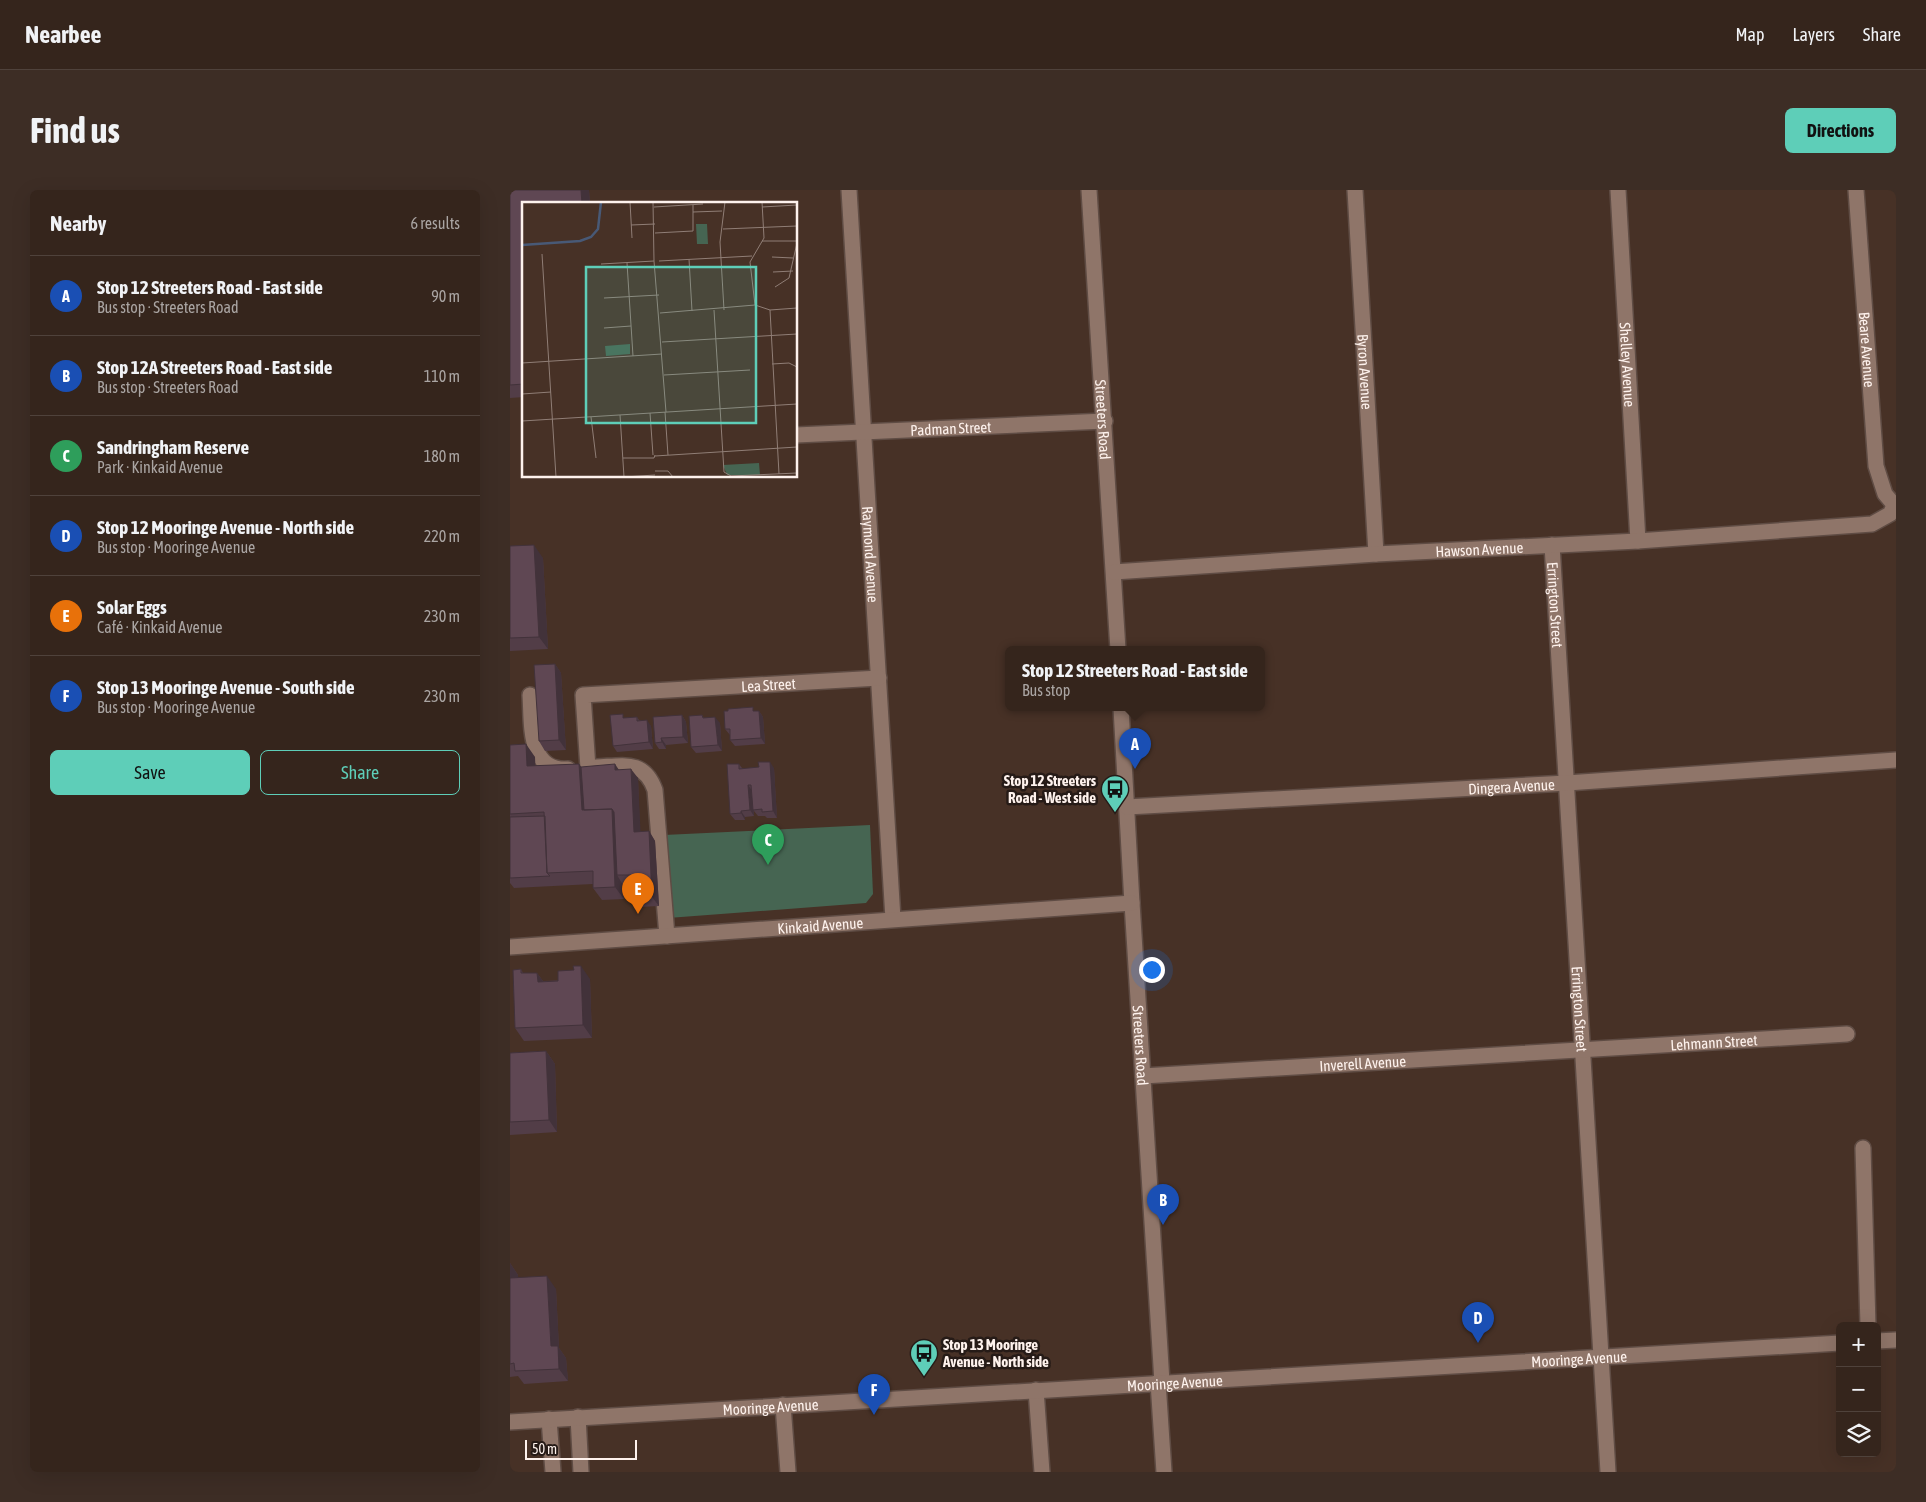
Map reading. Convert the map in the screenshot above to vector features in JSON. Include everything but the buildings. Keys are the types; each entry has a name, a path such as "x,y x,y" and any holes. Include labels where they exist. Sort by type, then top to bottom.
{"street":[{"name":"Raymond Avenue","path":"849,190 893,919"},
{"name":"Streeters Road","path":"1089,190 1118,646"},
{"name":"Byron Avenue","path":"1354,190 1376,554"},
{"name":"Shelley Avenue","path":"1618,190 1638,541"},
{"name":"Beare Avenue","path":"1856,190 1876,466 1885,494 1895,506"},
{"name":"Padman Street","path":"798,435 1105,421"},
{"name":"Hawson Avenue","path":"1114,572 1376,554 1638,541 1872,524 1890,514 1895,506"},
{"name":"Errington Street","path":"1552,545 1608,1472"},
{"name":"Lea Street","path":"588,768 582,695 879,678"},
{"path":"530,695 534,748 542,759 557,770 632,765 648,775 652,782 655,790 667,936"},
{"name":"Streeters Road","path":"1122,711 1164,1472"},
{"name":"Dingera Avenue","path":"1127,807 1567,783 1896,760"},
{"name":"Kinkaid Avenue","path":"510,947 1132,903"},
{"name":"Lehmann Street","path":"1583,1050 1847,1034"},
{"name":"Inverell Avenue","path":"1143,1076 1583,1050"},
{"path":"1863,1148 1868,1322"},
{"path":"1881,1341 1896,1340"},
{"name":"Mooringe Avenue","path":"510,1422 1836,1343"},
{"path":"1036,1390 1042,1472"},
{"path":"783,1405 788,1472"},
{"path":"578,1418 582,1472"},
{"path":"549,1420 553,1472"}],"green space":[{"path":"870,825 873,894 866,903 668,918 664,835"}],"place":[{"name":"Stop 12 Streeters Road - East side","path":"1135,769"},
{"name":"Stop 12 Streeters Road - West side","path":"1115,813"},
{"name":"Sandringham Reserve","path":"768,865"},
{"name":"Solar Eggs","path":"638,914"},
{"name":"Stop 12A Streeters Road - East side","path":"1163,1225"},
{"name":"Stop 12 Mooringe Avenue - North side","path":"1478,1343"},
{"name":"Stop 13 Mooringe Avenue - North side","path":"924,1377"},
{"name":"Stop 13 Mooringe Avenue - South side","path":"874,1415"}]}
